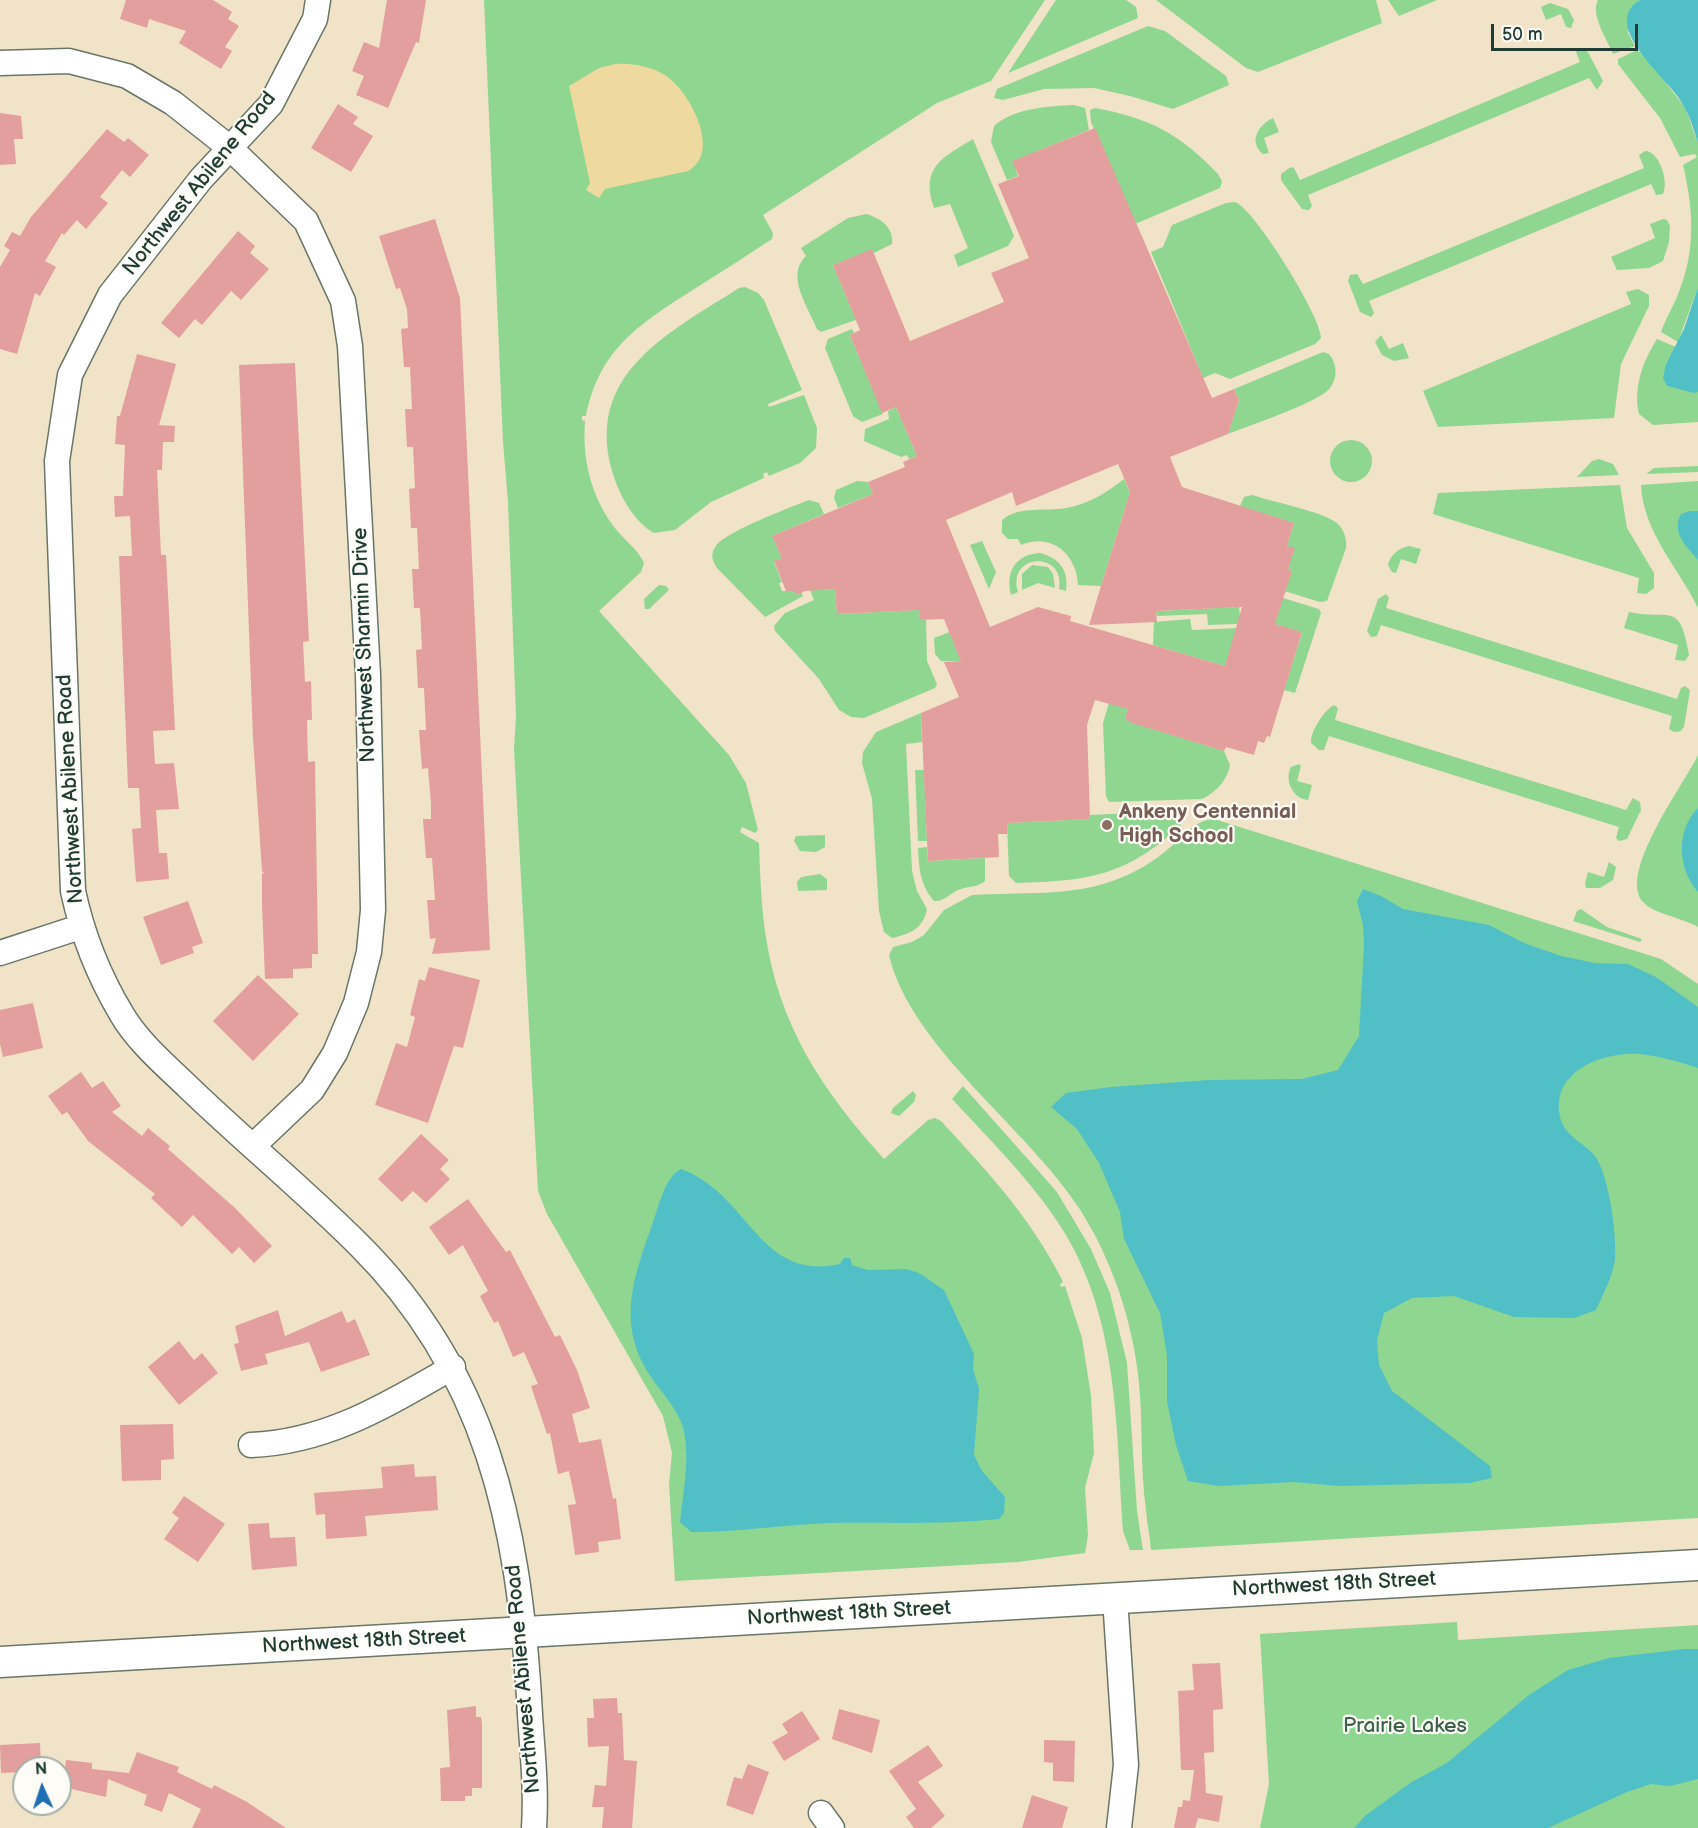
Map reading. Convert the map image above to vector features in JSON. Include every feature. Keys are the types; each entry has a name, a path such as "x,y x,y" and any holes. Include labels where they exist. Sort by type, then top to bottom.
{"main road":[{"name":"Northwest 18th Street","path":"0,1662 1698,1565"}],"street":[{"name":"Northwest Abilene Road","path":"318,0 315,19 271,104 201,179 110,295 70,375 57,461 73,891 80,927 121,1015 153,1053 362,1248 422,1320 453,1367 483,1436 499,1494 518,1580 536,1769 534,1828"},
{"name":"Northwest Sharmin Drive","path":"0,63 69,61 127,76 173,103 230,148 306,221 343,301 351,358 369,699 373,910 369,952 356,1003 335,1053 312,1090 253,1146"},
{"path":"0,953 80,927"},
{"path":"251,1445 281,1444 316,1436 357,1421 453,1367"},
{"path":"1115,1598 1126,1765 1119,1828"}],"green space":[{"path":"484,0 1045,0 991,81 937,103 763,215 773,233 772,239 672,303 638,328 611,356 600,373 586,416 582,416 582,420 585,421 587,463 599,503 614,527 644,563 641,572 599,611 729,755 746,783 758,830 755,833 742,827 740,832 759,843 765,931 771,965 780,997 806,1054 841,1107 884,1159 928,1120 935,1118 941,1121 1008,1197 1051,1259 1063,1282 1060,1284 1061,1287 1065,1286 1082,1338 1091,1396 1094,1453 1085,1488 1088,1535 1085,1553 1018,1562 675,1581 669,1484 672,1453 663,1416 547,1214 538,1191 514,749 516,716 508,502 503,442"},
{"path":"1056,0 1126,0 1136,7 1138,18 1008,73"},
{"path":"1156,0 1376,0 1382,23 1258,72 1246,68"},
{"path":"1388,0 1437,0 1399,16"},
{"path":"1598,0 1640,0 1636,3 1628,33 1635,46 1613,54 1596,13"},
{"path":"1550,3 1568,9 1574,20 1571,28 1566,27 1561,14 1546,20 1541,7"},
{"path":"1148,26 1165,31 1226,76 1229,85 1173,109 1094,88 1044,89 1003,100 994,98 997,89"},
{"path":"1578,48 1588,52 1603,81 1597,90 1589,78 1308,195 1312,206 1309,210 1302,209 1281,180 1281,174 1291,167 1294,168 1300,180 1580,62 1576,52"},
{"path":"1637,50 1650,62 1686,109 1698,144 1698,287 1678,342 1661,332 1678,295 1689,258 1691,212 1683,165 1697,157 1695,154 1680,157 1660,118 1618,64 1618,59"},
{"path":"1074,105 1085,108 1089,130 1013,161 1018,176 1007,180 991,142 994,126 1011,115 1022,112 1043,107"},
{"path":"1095,108 1132,117 1177,138 1218,174 1222,181 1220,188 1135,224 1091,122 1090,110"},
{"path":"1273,118 1279,132 1264,138 1269,153 1263,154 1256,144 1257,134 1263,125"},
{"path":"973,139 1014,236 1008,246 958,267 954,255 968,248 950,204 934,208 930,183 932,173 943,158"},
{"path":"1645,151 1655,156 1662,168 1665,183 1663,194 1656,195 1651,184 1369,301 1374,313 1371,317 1360,312 1348,281 1350,275 1357,274 1363,284 1644,168 1639,155"},
{"path":"1235,202 1257,223 1286,265 1311,309 1321,338 1315,344 1230,379 1215,373 1203,378 1151,252 1163,247 1172,225 1226,203"},
{"path":"866,214 885,224 891,233 892,244 874,253 872,250 833,265 856,320 821,332 817,329 800,291 798,272 806,256 801,248 848,218"},
{"path":"1663,219 1667,220 1670,226 1669,242 1663,261 1649,268 1617,270 1611,257 1655,238 1650,224"},
{"path":"745,287 758,293 764,300 802,390 768,404 769,407 804,395 817,428 816,448 800,463 769,476 767,472 763,474 764,478 711,502 675,530 654,533 634,515 613,474 607,439 610,409 621,383 638,360 660,340 739,288"},
{"path":"1638,289 1649,295 1649,306 1621,364 1614,418 1438,427 1423,391 1631,304 1626,292"},
{"path":"852,329 854,333 850,335 883,414 862,422 853,416 825,348 828,339"},
{"path":"1381,335 1389,349 1403,343 1409,358 1394,361 1382,355 1375,342"},
{"path":"1657,339 1676,347 1666,364 1667,386 1698,392 1698,422 1653,425 1639,414 1637,394 1640,375"},
{"path":"1323,352 1329,354 1335,366 1334,380 1330,388 1298,407 1228,434 1239,400 1234,389"},
{"path":"896,407 917,456 909,459 907,455 901,457 864,441 865,429 889,419 888,411"},
{"path":"1351,440 1359,441 1366,446 1371,453 1371,469 1366,476 1359,481 1351,482 1343,481 1336,476 1331,469 1330,461 1331,453 1336,446 1343,441"},
{"path":"1599,459 1613,464 1619,475 1577,477 1592,461"},
{"path":"1698,466 1698,472 1646,474 1654,468"},
{"path":"1124,479 1130,492 1101,586 1078,585 1077,574 1068,556 1052,544 1032,542 1021,545 1018,539 1008,539 1002,533 1002,520 1009,515 1082,504 1104,493"},
{"path":"857,481 868,482 873,494 838,508 834,498 836,490"},
{"path":"1698,481 1698,608 1655,534 1643,502 1641,485"},
{"path":"1620,485 1627,528 1654,573 1654,588 1646,594 1637,593 1639,578 1433,514 1438,493"},
{"path":"1252,495 1320,515 1342,528 1346,548 1327,601 1320,602 1268,586 1289,579 1292,571 1288,569 1294,549 1287,546 1294,523 1240,506 1244,497"},
{"path":"809,500 819,503 824,514 772,536 782,558 774,562 782,582 779,583 782,591 794,591 797,595 801,592 803,596 765,617 717,568 713,560 713,551 722,540 732,534 759,520"},
{"path":"982,541 996,572 989,589 970,545"},
{"path":"1409,546 1421,549 1416,564 1401,559 1396,573 1392,572 1388,565 1391,558 1402,548"},
{"path":"1040,553 1053,558 1062,566 1066,577 1066,591 1059,589 1059,576 1054,568 1037,561 1020,570 1017,579 1018,592 1011,595 1010,579 1014,566 1024,557"},
{"path":"1032,565 1048,567 1053,574 1055,588 1038,583 1022,590 1022,574"},
{"path":"659,585 666,586 669,590 649,609 645,609 644,599"},
{"path":"835,589 837,614 919,610 920,620 926,620 927,661 937,684 935,688 864,718 851,717 839,710 819,679 775,631 774,626 785,613 814,600 810,590"},
{"path":"1270,594 1319,609 1321,613 1295,693 1284,690 1302,633 1275,624"},
{"path":"1386,594 1389,598 1386,608 1677,699 1681,688 1685,686 1690,690 1684,727 1681,731 1674,732 1669,729 1672,716 1381,625 1377,636 1371,637 1367,631 1378,599"},
{"path":"1239,607 1240,617 1237,624 1208,625 1207,614 1157,616 1156,611"},
{"path":"1629,612 1671,616 1677,619 1685,637 1689,655 1685,661 1675,660 1678,645 1624,628"},
{"path":"1190,619 1192,630 1238,628 1225,666 1153,645 1154,622"},
{"path":"950,632 961,662 941,661 935,654 934,638"},
{"path":"1109,703 1128,709 1125,719 1133,723 1224,751 1230,765 1224,781 1202,799 1109,802 1106,796 1103,723"},
{"path":"1334,705 1338,708 1335,720 1626,810 1633,798 1640,802 1641,810 1627,839 1619,841 1616,838 1619,827 1329,736 1324,750 1319,750 1311,743 1311,738 1322,716"},
{"path":"921,713 922,742 906,744 912,871 917,891 927,909 915,930 892,938 884,932 879,911 872,799 862,763 863,752 876,732"},
{"path":"1698,755 1698,927 1649,907 1637,890 1638,872 1655,829"},
{"path":"1299,764 1301,766 1297,781 1312,785 1308,800 1294,793 1289,783 1291,767"},
{"path":"915,770 924,770 927,841 918,841"},
{"path":"1175,811 1181,815 1181,825 1143,855 1124,865 1086,877 1065,880 1016,883 1009,876 1007,823 1090,819 1090,815"},
{"path":"1214,819 1661,959 1698,984 1698,1518 1151,1550 1144,1494 1136,1360 1126,1314 1111,1270 1091,1228 1057,1178 972,1086 920,1022 901,989 889,955 893,947 912,942 924,935 944,910 972,895 1046,893 1101,885 1141,868 1157,858 1192,827"},
{"path":"825,835 825,847 816,852 800,851 794,841 796,836"},
{"path":"927,847 928,861 985,858 985,881 957,890 941,900 934,901 926,889 920,869 918,848"},
{"path":"1609,862 1616,867 1613,880 1600,888 1586,888 1588,872 1604,877"},
{"path":"820,874 827,879 827,890 798,891 797,882 801,877"},
{"path":"1581,909 1607,927 1642,939 1640,942 1573,921 1577,911"},
{"path":"963,1086 1057,1192 1091,1249 1110,1293 1127,1363 1137,1511 1143,1550 1130,1550 1123,1531 1116,1413 1104,1336 1094,1298 1080,1262 1061,1227 1037,1193 952,1099"},
{"path":"913,1091 916,1095 914,1102 899,1116 891,1113 893,1108"},
{"name":"Prairie Lakes","path":"1457,1622 1458,1640 1698,1625 1698,1828 1260,1828 1269,1784 1260,1634"}],"sand":[{"path":"615,64 647,67 665,75 674,83 684,94 699,122 703,151 698,162 688,171 605,189 599,198 586,190 590,183 569,86 599,68"}],"water":[{"path":"1640,0 1698,0 1698,144 1682,102 1638,49 1630,35 1627,22 1630,10"},
{"path":"1698,287 1698,392 1694,393 1667,386 1663,378 1666,364 1684,329"},
{"path":"1698,511 1698,560 1681,538 1678,527 1681,514"},
{"path":"1698,808 1698,892 1686,872 1682,849 1686,827"},
{"path":"1363,889 1403,909 1489,925 1524,943 1561,956 1595,963 1628,964 1656,977 1698,1007 1698,1068 1655,1056 1625,1054 1594,1062 1581,1069 1570,1078 1562,1090 1559,1104 1561,1120 1567,1131 1595,1156 1604,1177 1611,1206 1615,1259 1610,1278 1596,1310 1574,1318 1514,1317 1454,1296 1412,1298 1384,1313 1377,1340 1379,1365 1392,1391 1490,1466 1492,1478 1470,1483 1339,1486 1294,1482 1219,1486 1188,1481 1176,1445 1167,1401 1167,1355 1160,1313 1124,1239 1120,1212 1099,1163 1077,1129 1051,1107 1066,1093 1111,1087 1209,1080 1302,1079 1338,1070 1359,1036 1364,945 1363,925 1357,901"},
{"path":"681,1169 704,1181 723,1197 772,1248 790,1260 812,1266 840,1264 844,1258 850,1258 852,1265 868,1270 906,1269 919,1273 944,1290 974,1354 973,1369 979,1389 974,1455 982,1471 1005,1497 1004,1513 999,1519 935,1523 829,1523 691,1532 680,1522 686,1466 684,1431 675,1410 640,1358 634,1339 631,1302 639,1264 666,1186 675,1173"},
{"path":"1698,1649 1698,1779 1670,1786 1651,1784 1627,1792 1548,1828 1354,1828 1365,1816 1410,1783 1447,1763 1529,1695 1568,1670 1609,1658"}],"building":[{"path":"126,0 213,0 232,12 228,19 239,26 225,47 232,51 221,69 179,43 186,31 149,19 147,28 120,19"},
{"path":"387,0 426,0 419,43 416,42 388,108 356,95 364,76 352,71 364,42 379,48"},
{"path":"338,104 358,117 353,124 373,136 351,172 311,148"},
{"path":"0,113 21,116 23,139 14,139 16,164 0,165"},
{"name":"Ankeny Centennial High School","path":"1095,128 1212,398 1234,389 1239,400 1228,434 1170,457 1182,487 1294,523 1287,546 1295,548 1288,569 1292,571 1275,624 1302,632 1270,737 1267,736 1264,743 1258,741 1254,755 1226,747 1224,751 1132,723 1125,719 1128,709 1095,700 1087,725 1090,819 1007,823 1007,834 998,834 999,857 928,861 921,713 959,697 944,662 961,662 944,619 920,620 919,610 837,614 835,589 805,591 797,595 794,591 786,591 774,561 782,558 772,536 873,494 868,482 905,467 903,462 917,456 896,407 882,413 850,335 860,330 833,265 872,249 910,341 1004,302 991,273 1029,258 998,184 1019,176 1012,161","holes":["1118,464 1130,492 1089,625 1157,622 1156,611 1242,607 1225,666 1070,621 1071,616 1038,607 990,627 946,520 1012,492 1016,506"]},
{"path":"107,129 124,142 128,138 149,155 130,177 122,170 100,197 108,203 86,229 77,220 64,235 62,233 45,261 56,267 40,296 35,293 17,354 0,349 0,267 10,250 4,246 12,232 20,236 31,217"},
{"path":"435,219 460,298 490,950 432,954 436,938 430,939 427,900 435,900 432,858 426,858 423,819 431,819 431,804 428,768 422,769 419,730 426,730 424,688 418,688 416,650 422,649 420,608 414,608 412,569 419,569 417,528 411,528 409,489 415,488 413,447 407,447 405,409 412,409 410,367 404,367 401,329 408,328 407,309 400,288 396,289 379,236"},
{"path":"238,231 255,246 250,253 269,269 241,300 231,291 202,325 195,319 179,338 161,323"},
{"path":"137,354 176,364 159,425 175,426 174,442 163,442 162,470 157,470 161,555 166,555 175,730 153,731 155,764 174,763 179,809 156,810 159,853 167,853 169,879 136,882 132,829 141,828 139,788 128,788 119,556 132,556 130,516 115,517 114,496 123,496 125,445 115,444 117,416 120,416"},
{"path":"295,363 309,641 303,642 305,682 311,681 312,720 307,720 308,762 315,761 318,954 312,954 312,968 293,969 293,978 265,979 262,904 262,874 264,873 262,871 253,738 239,365"},
{"path":"188,901 203,943 192,947 194,953 161,965 143,917"},
{"path":"429,967 480,980 463,1048 454,1046 428,1123 375,1105 396,1043 407,1047 415,1017 410,1015 419,979 425,981"},
{"path":"258,975 299,1014 253,1061 213,1021"},
{"path":"33,1003 43,1048 3,1057 0,1044 0,1010"},
{"path":"81,1072 92,1088 103,1081 121,1106 112,1112 142,1136 148,1128 170,1146 168,1149 235,1208 272,1246 254,1263 239,1247 232,1254 193,1215 182,1227 151,1198 155,1194 88,1141 67,1112 62,1115 48,1096"},
{"path":"421,1134 449,1160 440,1169 450,1179 426,1203 413,1191 402,1202 378,1179"},
{"path":"468,1199 506,1252 510,1250 555,1337 560,1335 577,1370 590,1408 572,1414 579,1443 601,1439 613,1499 616,1498 621,1539 598,1542 599,1552 575,1555 568,1505 576,1504 569,1471 558,1474 550,1433 547,1434 531,1386 538,1384 524,1352 513,1357 498,1321 494,1323 480,1296 488,1291 463,1245 449,1255 429,1227"},
{"path":"278,1310 285,1336 342,1311 347,1323 355,1319 370,1355 321,1372 309,1342 265,1354 268,1364 241,1371 234,1344 239,1343 235,1326"},
{"path":"179,1341 194,1360 202,1353 218,1373 179,1405 148,1367"},
{"path":"173,1424 174,1459 161,1460 161,1480 122,1481 120,1425"},
{"path":"414,1464 415,1477 436,1476 438,1510 365,1516 367,1536 326,1539 325,1514 316,1515 314,1493 383,1488 381,1467"},
{"path":"184,1496 225,1524 198,1562 164,1539 179,1518 172,1513"},
{"path":"269,1523 270,1538 295,1537 297,1566 252,1570 248,1524"},
{"path":"1220,1663 1223,1709 1213,1710 1214,1752 1204,1753 1206,1793 1223,1796 1219,1822 1198,1818 1195,1828 1174,1828 1178,1807 1182,1807 1183,1800 1190,1801 1194,1770 1181,1770 1178,1691 1194,1690 1192,1664"},
{"path":"617,1698 618,1713 622,1713 624,1760 637,1761 632,1828 602,1828 604,1807 592,1807 595,1785 606,1786 609,1746 588,1747 587,1718 594,1718 593,1699"},
{"path":"476,1706 476,1717 481,1717 482,1724 482,1788 472,1788 472,1796 465,1796 465,1801 441,1801 440,1768 450,1767 447,1710"},
{"path":"839,1709 880,1720 872,1753 832,1739"},
{"path":"802,1711 820,1739 784,1761 772,1742 788,1733 782,1724"},
{"path":"1044,1740 1075,1741 1074,1782 1053,1781 1053,1763 1044,1762"},
{"path":"40,1743 41,1756 12,1756 12,1773 1,1773 0,1745"},
{"path":"928,1745 943,1766 918,1782 945,1816 931,1828 914,1828 906,1817 916,1809 889,1771"},
{"path":"137,1752 179,1767 177,1772 212,1789 214,1785 247,1802 286,1828 192,1828 201,1809 169,1793 162,1812 144,1805 147,1795 108,1779 106,1797 72,1789 72,1761 92,1763 92,1769 129,1773"},
{"path":"748,1764 769,1772 753,1815 726,1805 734,1777 742,1779"},
{"path":"1032,1795 1068,1807 1062,1828 1022,1828"}],"place":[{"name":"Ankeny Centennial High School","path":"1107,825"}]}
